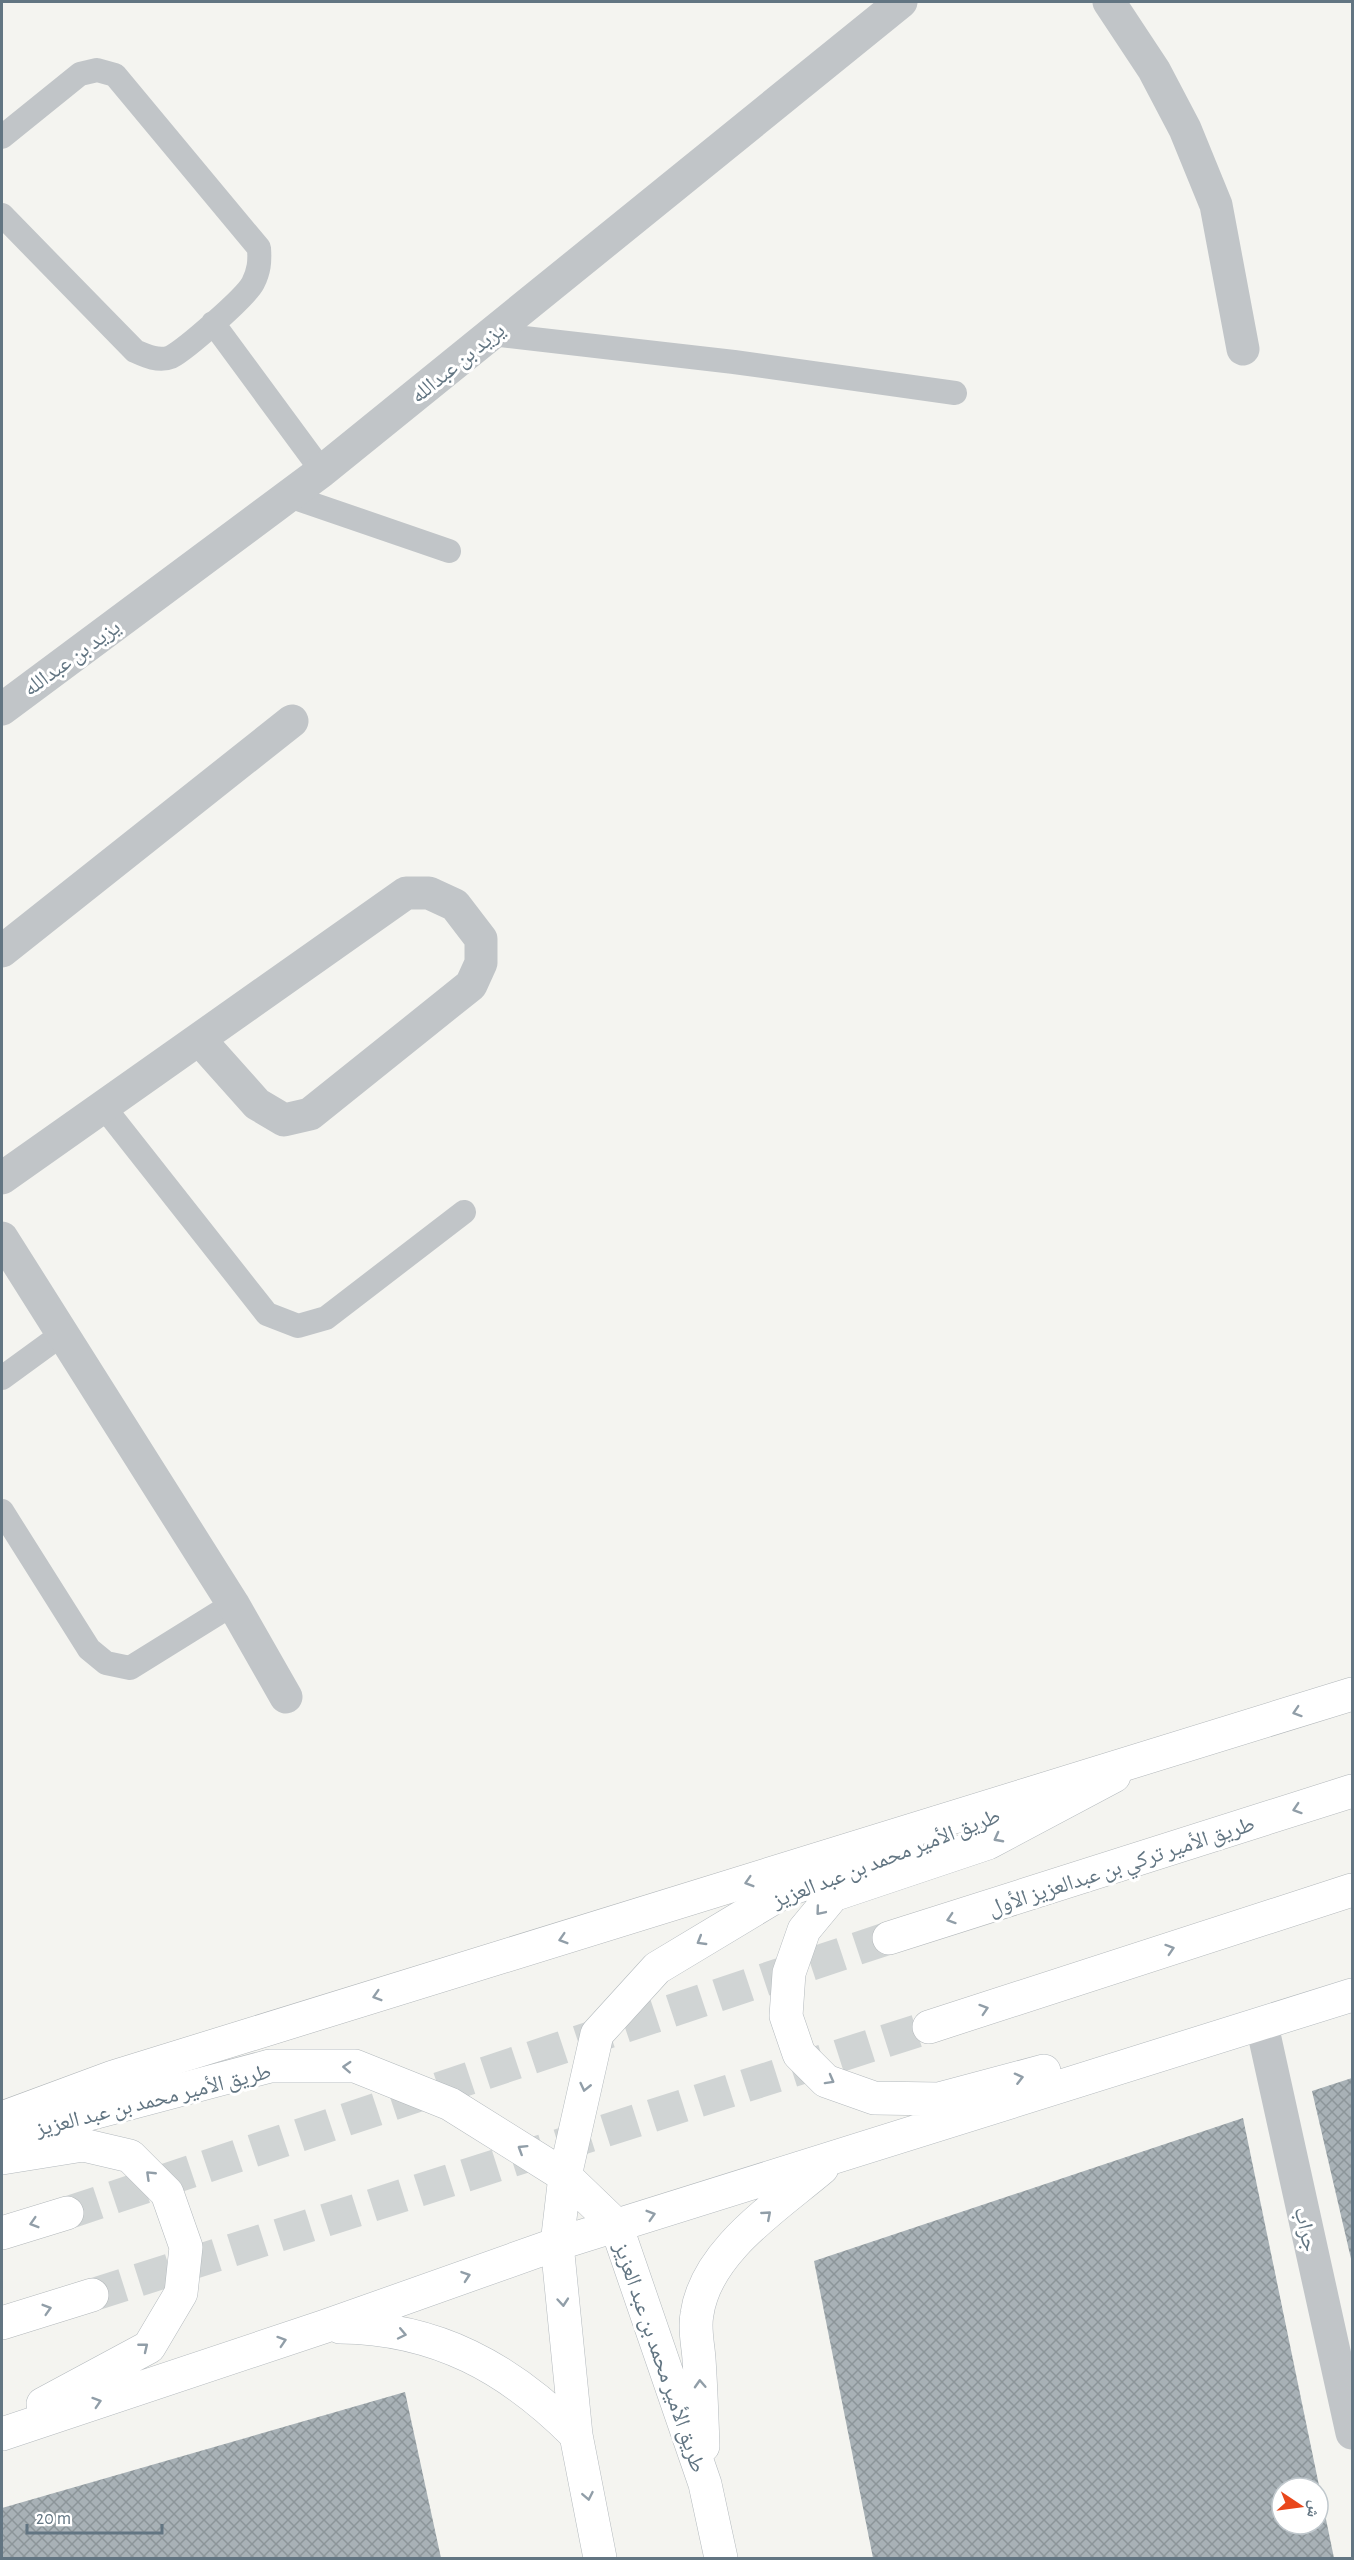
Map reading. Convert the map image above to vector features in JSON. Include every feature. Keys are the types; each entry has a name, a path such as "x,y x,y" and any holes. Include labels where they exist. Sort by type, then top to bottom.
{"main road":[{"path":"2,2118 113,2077 1353,1694"},
{"path":"1142,1761 988,1843 833,1895 804,1930 789,1973 786,2016 800,2054 826,2081 874,2098 939,2098 1110,2054 1262,2025"},
{"name":"طريق الأمير محمد بن عبد العزيز","path":"600,2559 576,2435 557,2244 565,2176 597,2034 657,1968 785,1891 1142,1761"},
{"name":"طريق الأمير تركي بن عبدالعزيز الأول","path":"889,1938 1353,1791"},
{"path":"929,2027 1353,1890"},
{"path":"2,2433 323,2327 557,2244 1353,1995"},
{"name":"طريق الأمير محمد بن عبد العزيز","path":"2,2137 270,2066 355,2066 450,2104 565,2176 616,2225 705,2484 721,2559"},
{"path":"2,2158 83,2145 130,2156 167,2193 186,2247 181,2293 149,2347 2,2426"},
{"path":"705,2484 696,2336 696,2315 701,2294 709,2275 735,2242 831,2160"},
{"path":"2,2233 68,2213"},
{"path":"2,2323 92,2295"},
{"path":"323,2327 364,2327 404,2334 443,2345 480,2360 515,2381 547,2406 576,2435"}],"street":[{"name":"يزيد بن عبدالله","path":"2,709 322,471 901,2"},
{"path":"1109,2 1154,70 1180,119 1216,205 1243,349"},
{"path":"2,951 292,721"},
{"path":"2,1178 406,893 429,893 455,905 482,939 481,963 471,985 310,1114 284,1120 257,1104 200,1039"},
{"path":"2,1238 61,1335 233,1604 286,1697"},
{"name":"جراب","path":"1262,2025 1353,2433"}],"lane":[{"path":"2,137 80,74 97,70 115,75 259,248 260,266 252,286 213,323 169,357 151,358 135,351 2,215"},
{"path":"213,323 322,471"},
{"path":"491,334 734,362 955,393"},
{"path":"290,496 449,550"},
{"path":"103,1106 267,1314 298,1326 326,1318 464,1212"},
{"path":"2,1378 61,1335"},
{"path":"2,1511 89,1649 106,1663 129,1668 233,1604"}],"building":[{"path":"1352,2078 1352,2263 1312,2091"},
{"path":"1243,2118 1317,2476 1270,2476 1270,2536 1329,2536 1334,2558 873,2558 814,2261"},
{"path":"405,2392 441,2558 2,2558 2,2508"}],"tunnel":[{"path":"67,2213 889,1938"},
{"path":"92,2295 929,2027"}]}
